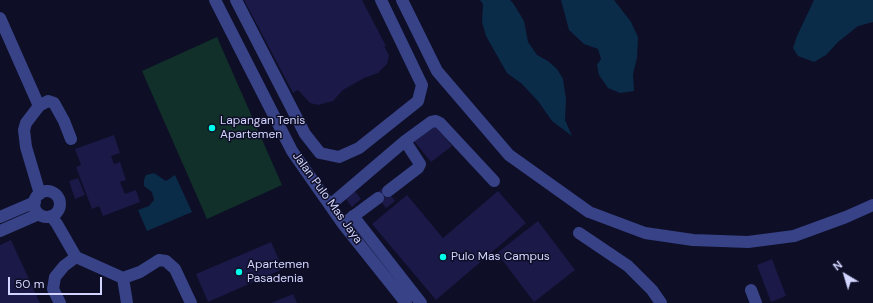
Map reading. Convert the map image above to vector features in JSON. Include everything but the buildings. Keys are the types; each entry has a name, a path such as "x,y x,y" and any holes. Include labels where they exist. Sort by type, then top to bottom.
{"street":[{"name":"Jalan Pulo Mas Jaya","path":"215,0 292,151 330,205 348,220 406,303"},
{"path":"236,0 305,134 320,152 339,157 360,148 418,102 422,85 381,0"},
{"path":"402,0 437,71 509,155 589,212 645,233 693,240 748,242 794,236 846,217 873,205"},
{"path":"0,18 39,106"},
{"path":"71,140 64,121 54,103 48,101 39,106 26,123 24,130 26,147 39,193 35,207 51,217 76,257 123,278 140,272 159,260 166,260 175,269 191,303"},
{"path":"330,205 405,141 436,120 494,181"},
{"path":"405,141 420,164 418,168 348,220 421,303"},
{"path":"0,217 39,193 54,193 60,200 59,210 51,217 0,231"},
{"path":"580,233 628,266 652,290 661,303"},
{"path":"60,303 53,289 55,277 64,266 76,257"},
{"path":"123,278 127,303"},
{"path":"751,290 756,303"}],"green space":[{"name":"Lapangan Tenis Apartemen","path":"217,37 282,185 207,219 142,71"}],"water":[{"path":"480,0 510,0 513,3 524,21 528,42 537,55 548,61 557,69 563,79 566,99 565,120 572,136 552,121 538,101 522,84 507,73 486,36 482,22 483,4"},
{"path":"561,0 614,0 631,22 638,37 637,58 633,74 634,91 620,93 608,88 599,75 597,65 601,59 598,49 584,44 569,30"},
{"path":"814,0 873,0 873,22 858,26 838,42 826,55 814,62 798,56 793,48"},
{"path":"154,173 166,181 175,175 192,212 147,231 138,210 149,206 154,200 152,192 144,186 144,180 146,175"}],"place":[{"name":"Lapangan Tenis Apartemen","path":"212,128"},
{"name":"Pulo Mas Campus","path":"443,257"},
{"name":"Apartemen Pasadenia","path":"239,272"}]}
